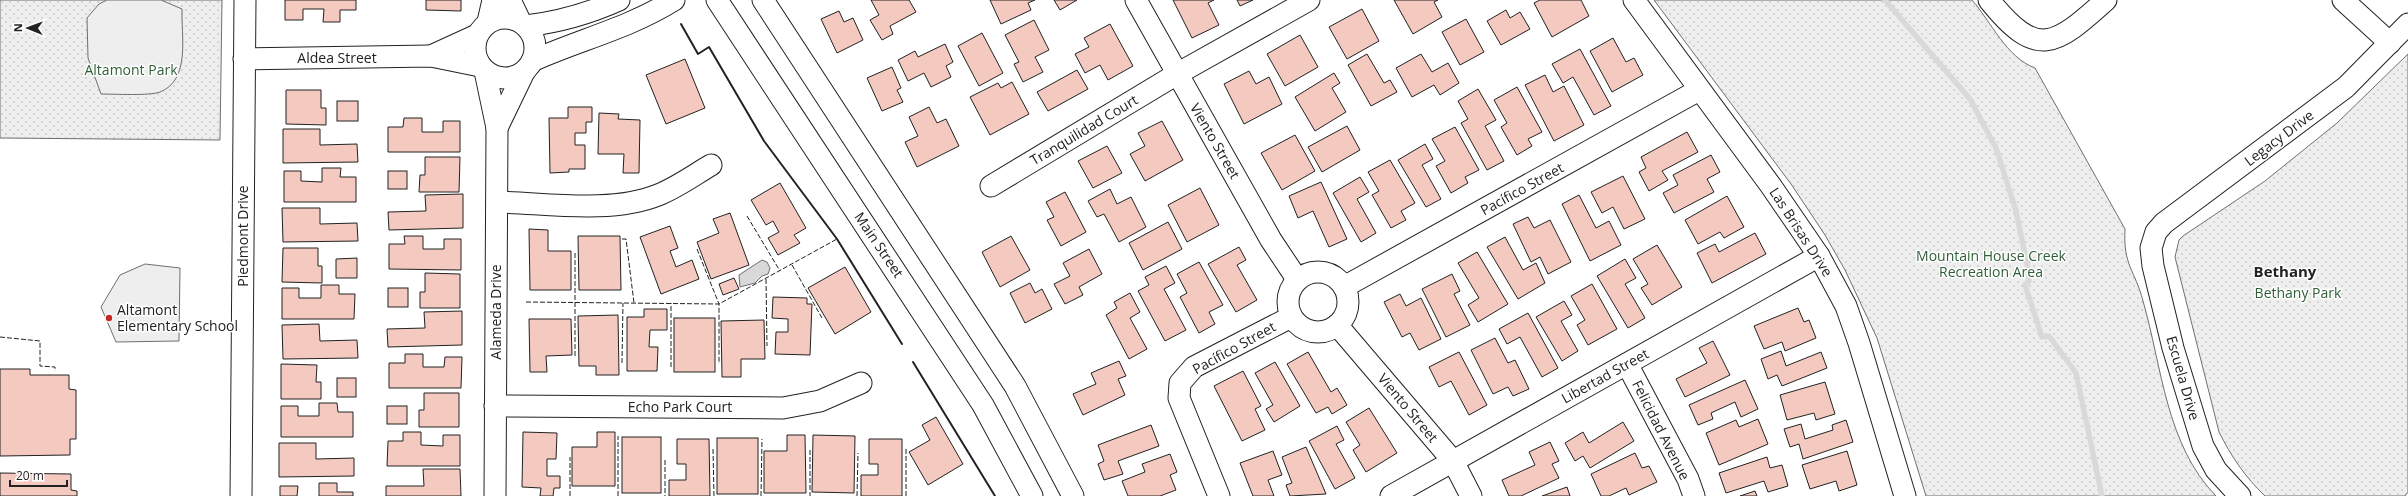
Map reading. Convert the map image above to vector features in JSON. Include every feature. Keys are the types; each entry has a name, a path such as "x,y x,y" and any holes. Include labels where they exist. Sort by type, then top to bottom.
{"street":[{"name":"Piedmont Drive","path":"242,496 245,0"},
{"path":"492,0 474,51 482,69 494,76 504,78 514,77 528,66 565,46 596,38 627,25 674,0"},
{"path":"510,0 535,43 528,66"},
{"path":"483,28 504,17 523,24 557,22 596,10 618,0"},
{"name":"Main Street","path":"717,0 983,405 1032,496"},
{"path":"762,0 1015,386 1073,496"},
{"name":"Viento Street","path":"1136,0 1272,240 1297,279"},
{"name":"Tranquilidad Court","path":"991,186 1177,74 1309,0"},
{"name":"Las Brisas Drive","path":"1634,0 1771,186 1819,256 1846,306 1859,343 1905,496"},
{"path":"1989,0 2014,29 2032,40 2050,40 2074,29 2106,0"},
{"path":"2343,0 2390,43"},
{"name":"Legacy Drive","path":"2151,248 2156,232 2164,223 2346,87 2408,24"},
{"name":"Aldea Street","path":"431,56 483,28"},
{"name":"Aldea Street","path":"244,59 431,56 482,69"},
{"name":"Alameda Drive","path":"497,128 528,66"},
{"name":"Alameda Drive","path":"482,69 497,128 495,496"},
{"name":"Pacífico Street","path":"1344,287 1699,90"},
{"path":"497,202 598,206 623,203 658,195 711,165"},
{"name":"Escuela Drive","path":"2151,248 2158,291 2203,446 2216,470 2240,496"},
{"name":"Libertad Street","path":"1391,496 1819,256"},
{"path":"1297,279 1304,274 1322,271 1339,279 1348,297 1348,307 1344,317 1337,325"},
{"name":"Pacífico Street","path":"1297,279 1288,293 1287,301 1291,317 1298,325 1312,331 1328,330 1337,325"},
{"name":"Pacífico Street","path":"1219,496 1179,398 1180,383 1194,368 1291,317"},
{"name":"Viento Street","path":"1337,325 1453,461 1471,496"},
{"name":"Felicidad Avenue","path":"1627,364 1688,479 1694,496"},
{"name":"Echo Park Court","path":"495,406 783,408 820,401 861,383"}],"green space":[{"name":"Altamont Park","path":"0,0 222,0 220,140 0,138"},
{"path":"107,0 161,0 182,9 182,56 176,78 170,86 160,92 155,93 101,94 88,58 87,18 99,4"},
{"name":"Mountain House Creek Recreation Area","path":"1654,0 1972,0 2008,48 2025,63 2035,68 2125,229 2126,252 2128,260 2143,301 2161,378 2176,429 2186,453 2199,476 2216,496 1926,496 1877,338 1845,270 1825,235 1791,184"},
{"name":"Bethany Park","path":"2408,54 2408,492 2405,496 2265,496 2239,466 2219,432 2175,257 2179,240 2265,181 2337,123"},
{"path":"145,264 180,268 179,341 116,342 101,307 120,275"}],"shaded area":[{"path":"762,260 767,262 770,268 768,274 762,276 755,283 740,287 739,275"}],"building":[{"path":"285,0 356,0 356,10 340,10 340,22 323,22 324,9 303,9 303,20 285,20"},
{"path":"426,0 461,0 461,11 426,10"},
{"path":"871,0 909,0 916,12 890,26 893,34 882,40 870,20 879,15"},
{"path":"990,0 1035,0 1028,3 1031,10 1001,24"},
{"path":"1054,0 1077,0 1060,10"},
{"path":"1173,0 1214,0 1208,3 1219,25 1192,38"},
{"path":"1237,0 1253,0 1240,6"},
{"path":"1394,0 1438,0 1434,2 1442,17 1413,34"},
{"path":"1540,0 1581,0 1589,16 1552,37 1534,3"},
{"path":"1362,9 1379,41 1347,59 1329,27"},
{"path":"1506,10 1510,18 1520,12 1530,29 1501,45 1487,21"},
{"path":"839,11 844,22 853,18 863,40 837,53 821,19"},
{"path":"1466,19 1484,52 1460,65 1442,32"},
{"path":"1034,20 1049,50 1035,57 1043,72 1023,82 1014,64 1019,62 1005,35"},
{"path":"1110,24 1133,66 1108,80 1100,65 1085,73 1075,54 1089,47 1084,38"},
{"path":"982,33 1003,73 979,86 958,46"},
{"path":"1300,35 1318,67 1285,86 1267,54"},
{"path":"1613,38 1626,62 1634,58 1643,75 1612,92 1590,51"},
{"path":"945,44 953,62 946,66 951,77 931,87 924,73 908,81 898,60 915,51 918,57"},
{"path":"1580,49 1611,106 1594,115 1573,77 1563,83 1552,64"},
{"path":"1367,54 1384,83 1390,80 1397,92 1371,106 1348,65"},
{"path":"1421,54 1432,72 1448,63 1459,83 1440,95 1434,85 1412,97 1396,68"},
{"path":"685,59 705,108 666,124 646,75"},
{"path":"892,67 901,88 897,90 903,102 882,111 867,78"},
{"path":"1077,70 1088,89 1048,111 1037,92"},
{"path":"1249,71 1256,84 1269,77 1282,104 1244,124 1224,84"},
{"path":"1334,73 1340,83 1332,88 1346,112 1315,131 1295,97"},
{"path":"1545,75 1553,92 1564,86 1584,125 1554,141 1525,85"},
{"path":"1012,82 1029,114 990,135 970,97 998,83 1001,88"},
{"path":"1517,87 1542,132 1528,139 1532,146 1517,155 1501,127 1507,123 1494,100"},
{"path":"1478,89 1496,120 1485,126 1504,161 1487,170 1461,123 1468,119 1458,101"},
{"path":"286,90 321,90 321,108 326,108 326,125 286,124"},
{"path":"337,101 358,101 358,121 337,121"},
{"path":"568,107 592,107 592,122 586,122 586,133 575,133 575,145 585,145 585,169 569,169 569,172 550,173 549,118 568,118"},
{"path":"929,107 937,123 946,119 959,146 917,167 905,142 918,136 909,117"},
{"path":"599,113 619,114 618,119 640,120 639,173 623,173 624,154 598,154"},
{"path":"404,118 422,118 422,132 443,132 443,121 460,121 460,152 388,152 388,127 403,127"},
{"path":"1162,121 1183,160 1145,181 1130,154 1145,146 1138,133"},
{"path":"1347,126 1360,150 1322,172 1308,147"},
{"path":"1455,127 1479,170 1465,177 1468,183 1451,193 1436,166 1445,161 1432,139"},
{"path":"283,129 320,129 320,145 357,144 358,162 283,163"},
{"path":"1687,132 1698,152 1662,171 1668,180 1649,191 1639,172 1646,168 1641,157"},
{"path":"1295,135 1315,171 1282,190 1261,153"},
{"path":"1425,144 1433,159 1422,165 1441,199 1426,207 1398,160"},
{"path":"1107,146 1122,173 1093,188 1078,161"},
{"path":"1711,155 1720,172 1707,179 1714,192 1674,213 1663,193 1678,185 1673,175"},
{"path":"425,157 460,157 459,192 419,192 420,175 425,175"},
{"path":"1390,160 1415,203 1401,211 1406,220 1391,228 1372,195 1379,191 1368,172"},
{"path":"322,168 341,168 340,177 356,177 356,202 284,202 284,171 301,171 301,181 322,182"},
{"path":"388,171 407,171 407,189 388,189"},
{"path":"1623,176 1645,219 1624,229 1613,207 1602,213 1591,192"},
{"path":"1360,177 1369,192 1357,199 1376,233 1361,242 1333,193"},
{"path":"1321,182 1347,239 1329,247 1313,211 1298,218 1289,196"},
{"path":"780,183 806,228 794,235 800,243 778,255 768,238 779,232 773,221 766,225 751,200"},
{"path":"1200,188 1219,225 1187,242 1168,205"},
{"path":"1110,189 1117,204 1131,197 1146,227 1119,242 1104,214 1097,217 1088,201"},
{"path":"1065,192 1086,232 1061,246 1047,220 1054,217 1046,202"},
{"path":"463,194 463,228 389,230 388,212 426,211 425,195"},
{"path":"1579,195 1596,228 1609,221 1621,245 1590,261 1562,204"},
{"path":"1727,196 1744,227 1724,238 1720,232 1698,244 1685,220"},
{"path":"282,208 320,208 320,224 357,223 358,241 283,242"},
{"path":"730,213 749,265 711,279 697,242 719,233 713,219"},
{"path":"1528,217 1534,228 1550,220 1571,262 1548,274 1540,257 1531,262 1513,224"},
{"path":"1168,222 1182,249 1143,270 1129,243"},
{"path":"670,226 678,248 670,251 676,267 692,260 699,279 661,294 640,237"},
{"path":"529,229 548,230 548,251 571,251 571,290 530,290"},
{"path":"1755,233 1766,254 1712,283 1697,253 1715,244 1719,252"},
{"path":"404,236 423,236 423,249 444,249 444,239 461,239 461,270 389,269 389,244 405,244"},
{"path":"578,236 620,236 621,290 579,290"},
{"path":"1011,236 1030,270 1000,287 982,252"},
{"path":"1505,237 1523,270 1536,263 1545,283 1518,299 1487,247"},
{"path":"1657,245 1682,287 1652,305 1641,288 1648,284 1633,259"},
{"path":"1239,247 1246,260 1237,265 1257,300 1236,312 1208,264"},
{"path":"283,248 318,248 318,266 322,266 322,283 282,282"},
{"path":"1089,249 1102,274 1079,287 1083,295 1065,304 1054,284 1070,276 1063,263"},
{"path":"1477,252 1508,304 1478,322 1468,305 1479,298 1458,263"},
{"path":"357,258 357,278 336,278 336,259"},
{"path":"1625,259 1636,278 1625,284 1645,318 1628,328 1597,276"},
{"path":"1199,262 1223,305 1209,312 1215,324 1199,333 1180,297 1187,293 1177,274"},
{"path":"1166,266 1175,283 1164,289 1186,330 1165,341 1138,291 1149,285 1145,277"},
{"path":"845,267 871,312 835,334 808,288"},
{"path":"425,273 460,274 460,308 420,308 420,292 425,292"},
{"path":"1452,274 1460,291 1454,294 1470,325 1446,337 1422,289"},
{"path":"734,278 739,289 723,295 719,284"},
{"path":"1030,283 1035,293 1042,289 1052,309 1025,323 1010,293"},
{"path":"1592,284 1617,329 1588,345 1577,325 1585,320 1571,296"},
{"path":"321,285 339,285 339,294 355,294 354,319 282,319 282,288 299,288 299,298 321,298"},
{"path":"388,288 408,288 408,307 388,307"},
{"path":"1130,293 1140,312 1130,318 1147,349 1129,359 1106,315 1117,308 1114,302"},
{"path":"1400,294 1406,306 1421,298 1441,339 1419,350 1410,333 1402,337 1384,302"},
{"path":"773,297 807,298 807,304 812,304 810,355 775,354 776,332 788,332 788,319 772,318"},
{"path":"1564,301 1572,315 1561,321 1578,351 1562,361 1536,317"},
{"path":"1798,308 1804,322 1809,320 1816,338 1785,351 1782,342 1764,349 1754,326"},
{"path":"644,309 667,309 667,330 650,330 649,347 658,347 657,371 627,371 627,317 644,317"},
{"path":"462,311 462,345 388,347 387,329 425,328 424,312"},
{"path":"1528,313 1558,368 1542,377 1520,337 1507,344 1499,329"},
{"path":"618,315 619,375 596,375 596,366 579,366 578,316"},
{"path":"674,318 715,318 715,372 674,372"},
{"path":"529,319 571,319 572,355 546,356 547,372 530,372"},
{"path":"764,320 765,359 741,359 741,377 722,377 721,321"},
{"path":"319,324 320,341 357,340 358,358 283,359 282,325"},
{"path":"1495,338 1508,363 1515,360 1529,389 1513,396 1508,387 1493,394 1471,350"},
{"path":"1713,341 1730,375 1685,397 1676,379 1707,363 1699,348"},
{"path":"1781,351 1786,366 1821,352 1827,368 1782,386 1777,375 1768,379 1761,359"},
{"path":"1308,352 1331,392 1337,388 1347,405 1332,414 1328,407 1316,413 1287,364"},
{"path":"1459,352 1487,405 1469,415 1451,381 1439,387 1429,367"},
{"path":"405,354 423,354 423,367 444,367 445,357 462,357 461,388 389,388 389,363 405,363"},
{"path":"1119,361 1126,376 1118,379 1125,395 1083,415 1073,394 1096,384 1091,373"},
{"path":"1275,362 1300,406 1274,422 1266,409 1273,405 1255,373"},
{"path":"281,364 317,365 316,382 321,382 321,399 281,399"},
{"path":"0,369 30,369 30,375 69,375 69,389 76,390 76,439 70,439 70,455 0,456"},
{"path":"1243,371 1261,406 1255,409 1265,430 1242,441 1214,386"},
{"path":"337,378 356,378 356,397 337,397"},
{"path":"1745,380 1758,409 1741,417 1735,402 1711,413 1713,419 1698,425 1689,405"},
{"path":"1825,382 1835,414 1816,420 1814,413 1787,420 1780,395"},
{"path":"424,393 459,393 459,427 419,427 419,410 424,410"},
{"path":"319,403 337,403 338,412 353,412 353,437 281,437 281,406 298,406 298,416 319,416"},
{"path":"387,406 407,406 407,424 387,424"},
{"path":"1369,408 1397,453 1366,472 1353,450 1360,445 1346,422"},
{"path":"936,417 963,464 928,485 909,452 930,440 922,425"},
{"path":"1758,419 1768,444 1719,465 1706,433 1736,420 1739,427"},
{"path":"1846,420 1853,442 1803,459 1799,444 1790,447 1784,429 1801,424 1805,439 1833,430 1832,425"},
{"path":"1623,422 1634,441 1590,468 1583,456 1575,461 1565,443 1583,432 1589,443"},
{"path":"1151,425 1159,446 1118,461 1123,474 1104,480 1098,464 1104,461 1098,445"},
{"path":"1337,426 1344,440 1336,444 1355,478 1335,489 1309,441"},
{"path":"403,432 421,432 421,445 443,446 443,435 460,435 460,466 387,466 388,441 403,441"},
{"path":"523,432 557,433 556,459 547,459 547,476 560,476 560,488 554,488 553,496 540,496 541,488 522,487"},
{"path":"597,432 615,432 615,486 572,486 572,447 597,447"},
{"path":"787,435 805,435 806,493 764,493 764,451 787,451"},
{"path":"813,435 855,436 854,493 812,492"},
{"path":"622,437 661,437 661,493 622,493"},
{"path":"717,438 758,438 758,494 717,494"},
{"path":"677,439 709,439 710,496 669,496 669,480 686,480 686,464 677,464"},
{"path":"869,439 902,439 902,496 861,496 861,475 878,475 878,464 869,464"},
{"path":"1550,442 1559,461 1552,464 1559,478 1521,496 1509,496 1502,480 1535,465 1529,452"},
{"path":"279,443 316,443 316,459 354,458 354,476 279,477"},
{"path":"1306,447 1326,494 1290,496 1286,485 1292,483 1282,457"},
{"path":"1273,451 1282,475 1268,480 1274,496 1253,496 1240,463"},
{"path":"1847,451 1857,485 1839,491 1836,481 1810,489 1802,465"},
{"path":"1635,453 1642,468 1649,466 1657,482 1629,495 1626,488 1609,496 1601,496 1591,474"},
{"path":"1170,454 1177,472 1170,475 1176,490 1160,496 1128,496 1122,481 1145,472 1142,464"},
{"path":"1767,457 1770,468 1782,465 1788,486 1768,492 1764,481 1726,493 1719,473"},
{"path":"423,469 460,469 461,496 386,496 386,486 424,486"},
{"path":"0,473 71,474 71,490 77,491 77,496 0,496"},
{"path":"319,483 337,483 337,492 353,492 353,496 319,496"},
{"path":"280,486 298,486 297,496 280,496"},
{"path":"1567,487 1570,496 1542,496"},
{"path":"1755,491 1757,496 1740,496"}],"waterway":[{"path":"1885,0 1970,99 1996,148 2016,211 2029,274 2029,281 2025,285 2042,337 2049,336 2076,373 2102,496"}],"fence":[{"path":"747,216 780,271"},
{"path":"622,239 626,239 634,303"},
{"path":"526,302 719,304 837,239"},
{"path":"697,249 719,304 719,364"},
{"path":"575,253 575,356"},
{"path":"792,265 822,318"},
{"path":"766,279 767,346"},
{"path":"622,363 623,303"},
{"path":"671,303 671,367"},
{"path":"0,337 40,341 40,366 55,367 55,371"},
{"path":"618,436 618,496"},
{"path":"761,496 762,439"},
{"path":"906,447 906,496"},
{"path":"713,449 714,496"},
{"path":"810,450 810,496"},
{"path":"857,496 858,453"},
{"path":"570,457 570,496"},
{"path":"665,460 665,496"}],"wall":[{"path":"681,24 698,54 709,47 764,141 837,239 902,344"},
{"path":"913,362 995,496"}],"place":[{"name":"Altamont Elementary School","path":"109,318"}],"district":[{"name":"Bethany","path":"2285,272"}]}
